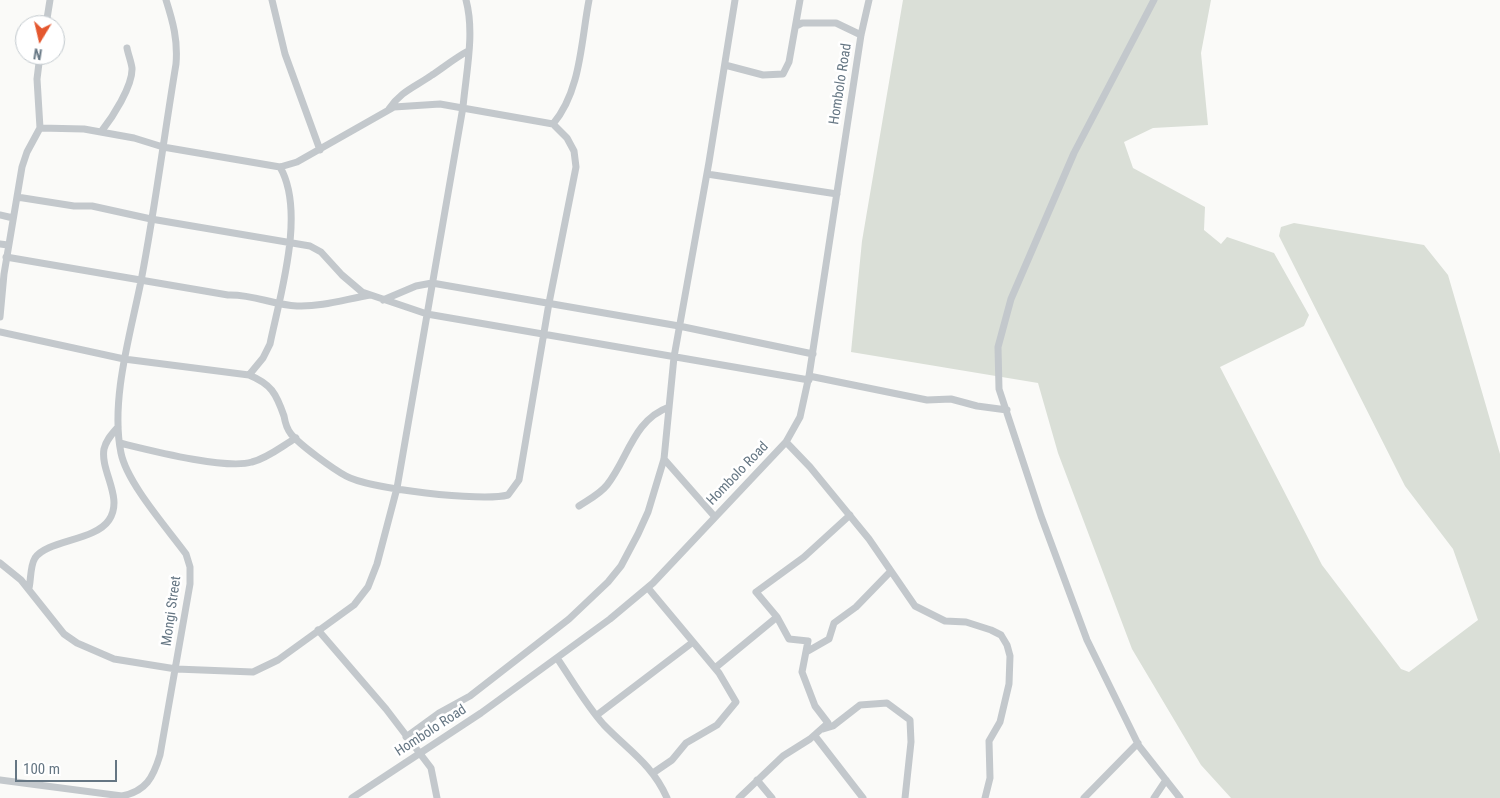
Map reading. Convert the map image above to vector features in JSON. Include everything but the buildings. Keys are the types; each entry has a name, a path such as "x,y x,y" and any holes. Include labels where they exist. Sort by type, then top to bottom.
{"street":[{"path":"48,15 50,0"},
{"name":"Mongi Street","path":"0,780 122,796 136,793 145,786 156,770 176,669 190,584 190,567 186,554 126,468 118,426 124,359 141,281 178,46 176,31 166,0"},
{"path":"272,0 285,54 320,150"},
{"path":"0,563 29,588 64,634 77,643 114,659 176,669 253,672 278,660 354,605 368,586 377,564 397,488 463,107 469,17 466,0"},
{"path":"553,124 563,112 571,97 589,0"},
{"path":"406,737 439,714 470,696 532,650 569,619 608,582 630,551 641,527 664,459 674,357 707,174 734,0"},
{"path":"724,65 763,75 783,74 789,62 800,0"},
{"name":"Hombolo Road","path":"352,798 481,713 610,619 648,588 786,442 800,417 809,378 861,36 869,0"},
{"path":"1154,0 1074,154 1011,299 998,347 999,389 1041,516 1087,640 1138,743 1180,798"},
{"path":"796,26 802,23 836,23 861,36"},
{"path":"101,132 112,119 130,77 132,66 127,48"},
{"path":"388,110 405,90 430,77 452,60 468,51"},
{"path":"0,317 1,289 6,257 25,158 40,128 37,79 39,65"},
{"path":"0,332 124,359 249,374 266,382 273,390 287,426 296,438 346,476 364,483 475,498 495,498 508,495 519,480 549,303 576,167 574,151 567,138 553,124 440,104 394,107 298,162 280,167 163,147 134,138 101,132 64,127 40,128"},
{"path":"249,374 263,358 270,344 290,241 292,196 290,186 280,167"},
{"path":"707,174 837,194"},
{"path":"17,197 74,206 92,206 151,219 290,241 310,246 321,252 354,286 384,300 427,314 674,357 905,394 927,400 951,399 1007,410"},
{"path":"0,215 13,218"},
{"path":"0,244 8,246"},
{"path":"6,257 141,281 228,295 241,295 278,304 308,306 371,295"},
{"path":"384,300 416,286 432,282 679,326 813,354"},
{"path":"579,506 602,491 609,483 631,441 642,427 657,414 669,407"},
{"path":"29,588 33,564 37,556 48,549 99,529 110,519 113,510 111,482 104,463 104,449 108,439 118,426"},
{"path":"120,443 166,454 240,464 259,460 296,438"},
{"path":"786,442 810,467 869,539 915,606 945,621 966,622 991,630 1000,635 1007,644 1010,656 1009,684 1002,717 988,741 990,776 985,798"},
{"path":"664,459 714,517"},
{"path":"739,798 782,756 815,736 828,721 814,706 802,672 808,651 808,641 789,639 777,616 756,592 804,557 850,515"},
{"path":"808,651 829,639 834,623 856,607 890,572"},
{"path":"648,588 715,668 736,702 717,725 686,743 672,760 653,773"},
{"path":"715,668 777,616"},
{"path":"318,630 334,646 431,768 437,798"},
{"path":"597,715 693,642"},
{"path":"557,658 597,715 653,773 667,798"},
{"path":"823,729 833,726 860,705 887,703 910,720 911,742 905,798"},
{"path":"815,736 863,798"},
{"path":"1084,798 1138,743"},
{"path":"757,780 772,798"},
{"path":"1154,798 1166,780"}],"shaded area":[{"path":"903,0 1211,0 1201,53 1208,125 1153,128 1124,142 1133,168 1205,207 1204,230 1221,244 1227,237 1274,253 1309,315 1304,326 1220,367 1322,565 1401,669 1409,672 1478,620 1453,549 1405,486 1279,236 1281,227 1294,223 1424,245 1448,275 1500,454 1500,798 1231,798 1201,765 1132,649 1058,453 1038,383 851,352 862,241"}]}
